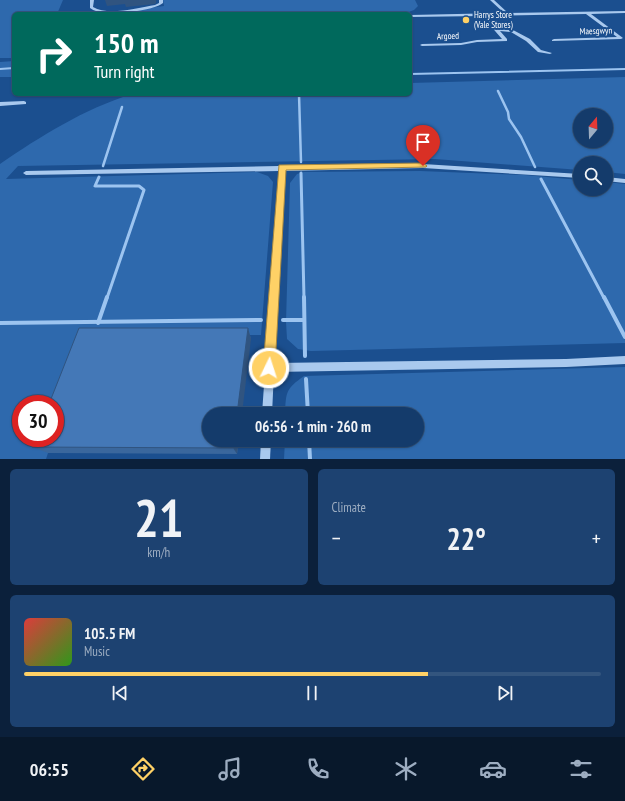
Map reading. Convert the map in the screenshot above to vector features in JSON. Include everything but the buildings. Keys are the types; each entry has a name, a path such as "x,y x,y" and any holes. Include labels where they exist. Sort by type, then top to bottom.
{"street":[{"path":"92,0 92,9 106,12 156,6 161,3 161,0"},
{"path":"492,0 507,14"},
{"path":"412,16 625,12"},
{"name":"Maesgwyn","path":"554,40 621,38 587,13"},
{"path":"483,15 497,30 509,30 515,32 528,40 540,52 550,53"},
{"name":"Argoed","path":"422,45 461,44 477,41 505,40 497,30"},
{"name":"Argoed","path":"426,40 429,44"},
{"path":"539,57 538,54 540,52"},
{"path":"0,104 24,103"},
{"path":"26,173 282,167 423,166 573,176"},
{"path":"267,407 282,167"},
{"path":"613,179 625,180"},
{"path":"269,368 566,363 625,360"},
{"path":"265,459 266,447"}],"shaded area":[{"path":"0,0 63,0 58,12 12,12 12,58 0,58"},
{"path":"163,0 415,0 418,6 414,10 408,12 120,12 164,6"},
{"path":"12,61 12,77 0,77 0,62"},
{"path":"625,77 625,174 613,173 613,156 573,156 573,169 435,159 18,166 6,179 257,172 268,176 273,182 261,335 90,335 60,395 12,395 12,447 50,447 46,459 0,459 0,164 63,124 97,107 126,96 412,96 412,83"},
{"path":"420,171 524,175 573,179 573,196 613,196 613,183 625,184 625,343 311,351 298,349 287,339 286,322 290,183 297,174 304,172"},
{"path":"625,367 625,459 284,459 285,447 424,447 424,407 286,407 288,391 304,376"}],"waterway":[{"path":"0,69 12,68"},
{"path":"412,74 625,69"},
{"path":"498,91 508,112 509,119 521,137 535,167"},
{"path":"299,96 301,162"},
{"path":"103,166 122,107"},
{"path":"301,173 304,298"},
{"path":"99,177 95,186 139,186 144,190 107,298"},
{"path":"541,179 604,298"},
{"path":"98,322 107,297"},
{"path":"304,297 305,356"},
{"path":"604,297 625,337"},
{"path":"98,322 261,320"},
{"path":"283,320 304,320"},
{"path":"0,323 98,322"},
{"path":"306,379 308,407"},
{"path":"309,447 310,459"}],"place":[{"name":"Harrys Store (Vale Stores)","path":"466,20"}],"route":[{"path":"269,368 282,167 423,166"}]}
